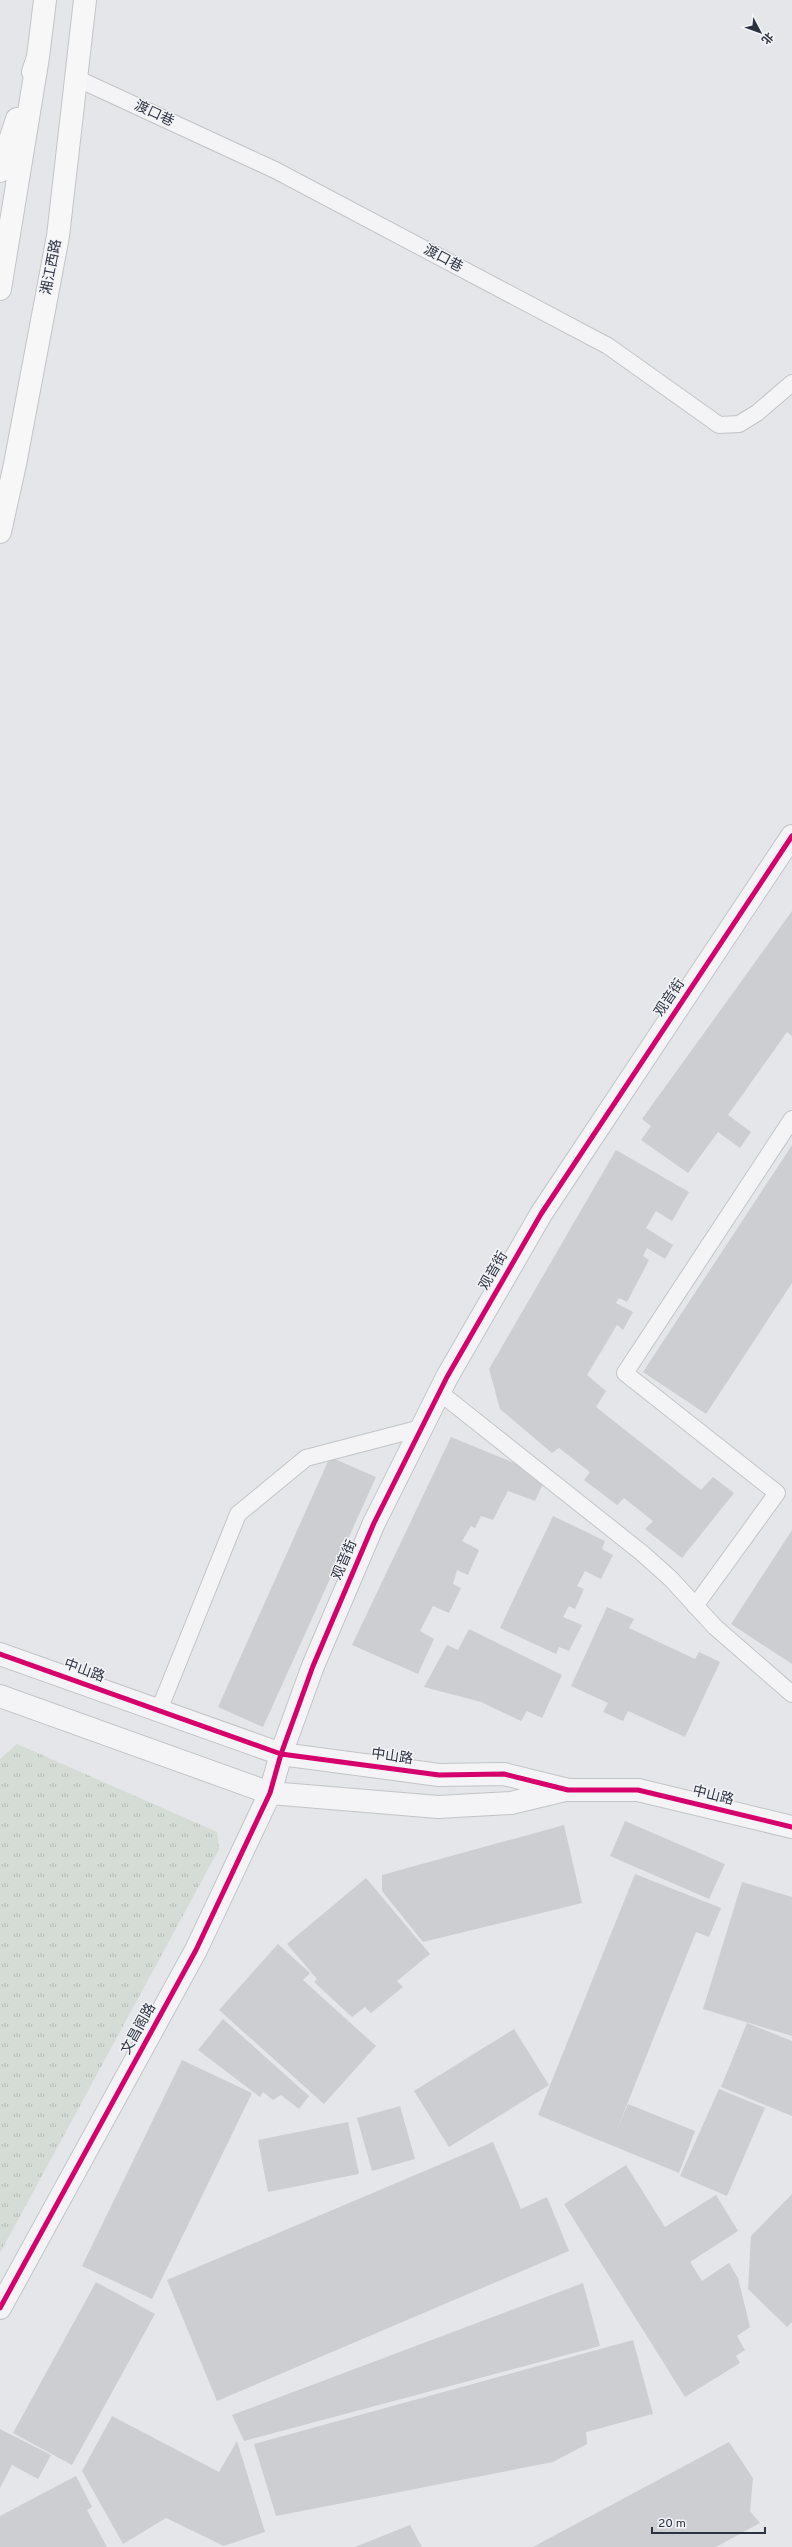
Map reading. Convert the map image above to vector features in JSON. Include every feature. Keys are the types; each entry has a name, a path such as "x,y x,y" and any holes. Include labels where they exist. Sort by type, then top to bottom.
{"main road":[{"path":"0,289 38,57 45,0"},
{"name":"湘江西路","path":"0,532 15,464 58,236 85,0"},
{"path":"82,28 89,0"},
{"path":"0,170 38,57"}],"street":[{"name":"观音街","path":"281,1754 313,1666 374,1522 439,1392 541,1214 792,836"},
{"name":"中山路","path":"0,1654 281,1754 439,1775 504,1774 568,1790"},
{"name":"中山路","path":"0,1696 270,1793 438,1807 511,1803 568,1790 638,1790 792,1828"},
{"name":"文昌阁路","path":"0,2308 196,1950 270,1793 281,1754"}],"lane":[{"name":"渡口巷","path":"76,78 275,170 608,346 719,425 740,424 757,413 792,383"},
{"path":"695,1606 777,1493 625,1373 792,1119"},
{"path":"439,1392 642,1553 671,1579 716,1627 792,1694"},
{"path":"159,1710 238,1514 306,1458 421,1428"}],"green space":[{"path":"17,1744 217,1832 219,1849 0,2253 0,1759"}],"building":[{"path":"792,911 792,1036 787,1032 728,1115 751,1132 740,1148 718,1132 688,1173 641,1140 651,1126 642,1119"},
{"path":"792,1145 792,1283 706,1414 643,1372"},
{"path":"616,1150 689,1192 672,1221 656,1211 646,1228 673,1245 665,1259 647,1248 643,1256 649,1260 627,1302 619,1298 616,1303 633,1312 623,1330 617,1325 587,1375 606,1391 596,1407 701,1490 713,1477 734,1493 682,1558 645,1529 653,1521 624,1498 617,1505 584,1480 590,1472 559,1448 552,1453 500,1409 489,1369"},
{"path":"451,1437 519,1465 543,1484 535,1501 508,1491 493,1520 481,1516 475,1528 471,1526 462,1541 479,1550 468,1575 457,1570 453,1584 461,1588 449,1613 433,1606 420,1631 434,1639 418,1674 352,1645"},
{"path":"330,1457 376,1477 263,1727 218,1707"},
{"path":"553,1516 605,1541 602,1549 613,1555 601,1579 585,1571 577,1586 584,1589 575,1609 569,1606 563,1617 582,1625 569,1651 559,1647 556,1654 500,1628"},
{"path":"792,1530 792,1664 731,1624"},
{"path":"607,1607 634,1619 629,1628 695,1659 699,1652 720,1662 685,1737 628,1711 623,1721 603,1712 608,1703 571,1686"},
{"path":"469,1629 562,1675 542,1718 527,1711 521,1721 481,1702 424,1687 447,1645 458,1650"},
{"path":"625,1821 725,1864 709,1899 610,1856"},
{"path":"564,1825 582,1903 423,1942 382,1891 382,1875"},
{"path":"635,1874 721,1908 709,1937 696,1932 616,2132 628,2104 695,2131 679,2173 538,2115"},
{"path":"366,1878 430,1954 397,1981 403,1987 371,2013 365,2007 352,2017 314,1982 317,1979 287,1944"},
{"path":"742,1882 792,1897 792,2036 703,2009"},
{"path":"278,1944 310,1973 303,1980 376,2046 324,2104 219,2010"},
{"path":"223,2019 309,2096 299,2109 281,2095 273,2100 263,2092 260,2097 198,2050"},
{"path":"747,2023 792,2041 792,2116 721,2087"},
{"path":"514,2029 549,2085 449,2147 414,2091"},
{"path":"182,2060 252,2093 152,2299 82,2266"},
{"path":"719,2089 765,2108 727,2196 680,2176"},
{"path":"400,2106 415,2159 372,2171 357,2118"},
{"path":"348,2122 359,2174 268,2192 258,2140"},
{"path":"493,2142 521,2209 547,2197 569,2251 217,2401 167,2280"},
{"path":"626,2165 665,2227 716,2195 738,2231 690,2262 702,2281 729,2263 738,2278 750,2327 737,2336 745,2350 736,2356 740,2363 685,2397 564,2204"},
{"path":"792,2194 792,2322 787,2327 748,2289 751,2236"},
{"path":"96,2282 155,2314 72,2465 13,2433"},
{"path":"583,2283 600,2346 244,2441 232,2415"},
{"path":"633,2340 653,2414 586,2432 587,2444 553,2462 276,2516 254,2444"},
{"path":"112,2416 219,2472 237,2441 265,2532 224,2546 166,2518 123,2544 82,2471"},
{"path":"0,2429 51,2455 38,2479 12,2465 0,2488"},
{"path":"729,2442 753,2478 750,2511 760,2523 716,2547 533,2547"},
{"path":"76,2476 92,2507 87,2510 107,2547 0,2547 0,2516"},
{"path":"410,2525 422,2547 355,2547"}],"cycle path":[{"path":"0,2308 196,1950 270,1793 281,1754 313,1666 374,1523 447,1377 541,1214 792,836"},
{"path":"0,1654 281,1754 439,1775 504,1774 568,1790 638,1790 792,1827"}]}
